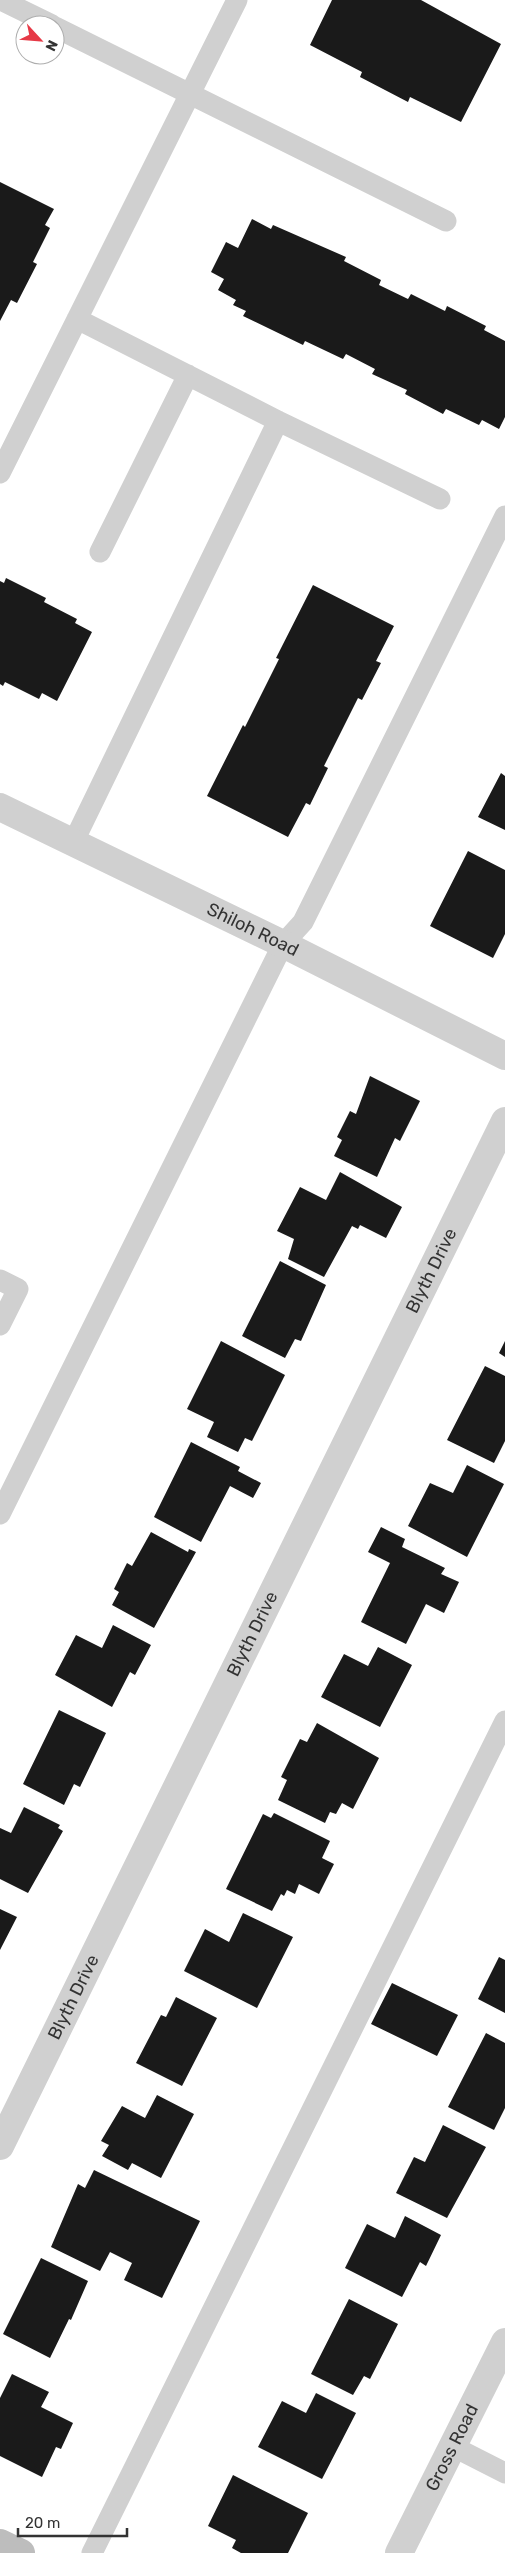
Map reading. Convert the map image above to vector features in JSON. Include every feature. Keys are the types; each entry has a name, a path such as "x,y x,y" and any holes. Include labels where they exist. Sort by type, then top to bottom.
{"main road":[{"path":"0,2542 21,2553"}],"street":[{"name":"Shiloh Road","path":"0,807 283,944 505,1056"},
{"name":"Blyth Drive","path":"0,2146 505,1121"},
{"name":"Gross Road","path":"399,2553 505,2342"}],"lane":[{"path":"1,0 31,15"},
{"path":"0,474 237,0"},
{"path":"65,32 446,220"},
{"path":"77,319 278,421 440,499"},
{"path":"100,552 188,375"},
{"path":"73,843 278,421"},
{"path":"0,1514 283,944 303,922 505,516"},
{"path":"0,1280 18,1289 0,1325"},
{"path":"92,2553 505,1721"},
{"path":"452,2446 505,2473"}],"building":[{"path":"332,0 421,0 501,44 461,122 410,97 408,102 360,77 362,72 310,45"},
{"path":"0,182 54,209 45,225 50,228 33,262 37,264 17,303 11,300 0,321"},
{"path":"252,219 271,229 273,225 346,257 344,261 381,280 379,285 408,299 411,294 445,311 447,306 486,326 484,330 505,341 505,417 499,429 482,420 479,425 446,409 443,414 405,394 407,390 372,374 375,369 346,354 343,359 305,341 303,345 243,316 246,311 233,305 236,300 218,290 224,279 211,272 226,242 238,248"},
{"path":"6,578 46,598 44,602 77,619 75,623 92,632 57,701 42,693 39,699 5,682 3,686 0,684 0,581 4,583"},
{"path":"313,585 394,626 376,661 381,663 362,700 358,698 324,766 328,768 310,805 306,803 288,837 207,796 243,725 245,727 279,659 276,658"},
{"path":"501,773 505,776 505,830 478,817"},
{"path":"468,851 505,870 505,934 493,958 430,926"},
{"path":"370,1076 420,1101 400,1141 395,1138 377,1177 334,1156 342,1140 337,1137 350,1111 356,1114"},
{"path":"340,1172 402,1207 386,1238 360,1225 358,1229 352,1226 324,1277 288,1259 294,1239 277,1231 300,1187 326,1200"},
{"path":"280,1261 326,1285 301,1341 295,1339 285,1358 242,1336"},
{"path":"221,1341 285,1375 252,1441 245,1438 238,1452 207,1437 214,1422 187,1409"},
{"path":"505,1341 505,1357 499,1353"},
{"path":"485,1366 505,1376 505,1441 494,1463 447,1440"},
{"path":"191,1442 240,1467 238,1471 261,1483 253,1498 230,1486 201,1542 154,1517"},
{"path":"467,1465 504,1484 467,1557 408,1526 430,1483 453,1493"},
{"path":"381,1527 405,1539 402,1547 445,1568 441,1574 459,1582 444,1613 426,1604 406,1644 361,1622 390,1563 368,1552"},
{"path":"151,1532 188,1552 189,1549 196,1552 154,1628 112,1605 119,1592 114,1589 127,1563 132,1566"},
{"path":"113,1625 151,1645 135,1675 130,1672 112,1707 55,1675 76,1635 102,1648"},
{"path":"378,1647 412,1665 380,1727 321,1697 344,1654 368,1666"},
{"path":"59,1710 106,1733 80,1787 74,1784 64,1805 23,1784"},
{"path":"317,1723 379,1758 353,1809 342,1803 336,1814 330,1812 325,1823 278,1800 287,1780 281,1777 300,1739 307,1742"},
{"path":"24,1807 60,1825 58,1828 63,1831 28,1893 0,1879 0,1828 11,1833"},
{"path":"274,1813 330,1841 322,1858 334,1864 319,1894 299,1884 295,1894 287,1890 284,1896 281,1894 272,1911 226,1889 263,1814 271,1818"},
{"path":"0,1909 17,1917 0,1950"},
{"path":"243,1913 293,1937 257,2008 184,1971 205,1929 229,1942"},
{"path":"499,1957 505,1960 505,2013 478,1999"},
{"path":"392,1983 458,2015 437,2056 371,2024"},
{"path":"176,1997 217,2018 182,2086 136,2063 161,2015 166,2017"},
{"path":"486,2033 505,2043 505,2108 494,2130 448,2107"},
{"path":"157,2095 194,2114 161,2178 132,2163 128,2170 102,2156 109,2145 101,2141 122,2106 145,2118"},
{"path":"443,2125 486,2147 447,2218 396,2193 414,2157 425,2162"},
{"path":"94,2170 200,2221 162,2298 124,2280 132,2263 110,2252 100,2271 51,2247 78,2184 85,2188"},
{"path":"405,2216 441,2235 426,2266 420,2262 402,2297 345,2268 367,2224 395,2238"},
{"path":"41,2258 88,2281 71,2320 69,2319 50,2358 3,2334"},
{"path":"349,2299 398,2324 370,2379 364,2376 353,2395 311,2374"},
{"path":"12,2374 49,2392 41,2407 73,2423 61,2449 56,2447 42,2477 0,2456 0,2398"},
{"path":"316,2393 356,2413 322,2479 258,2447 282,2401 306,2413"},
{"path":"233,2475 308,2513 288,2553 241,2553 232,2548 236,2540 208,2526"}]}
